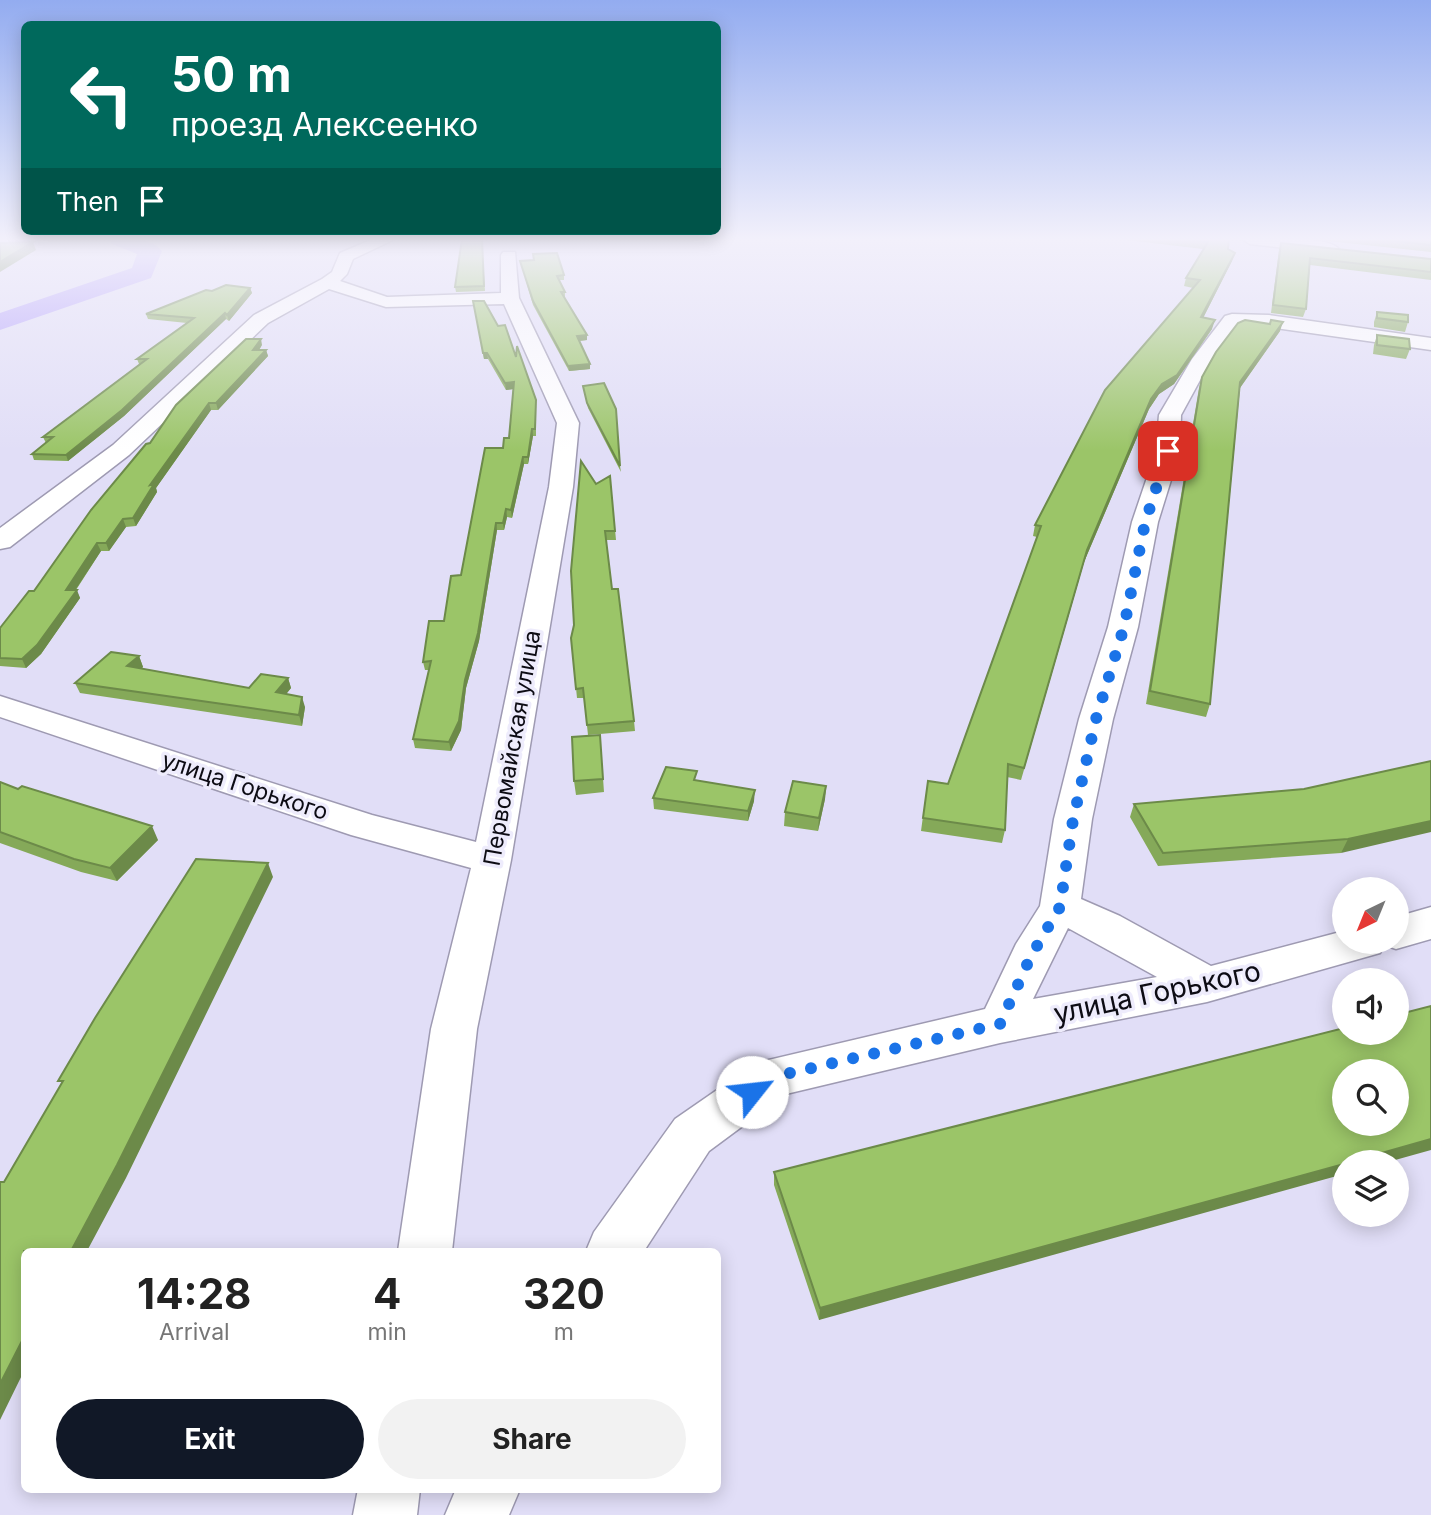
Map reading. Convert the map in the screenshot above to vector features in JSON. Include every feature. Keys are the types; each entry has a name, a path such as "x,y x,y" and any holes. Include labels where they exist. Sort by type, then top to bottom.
{"street":[{"path":"0,541 121,450 261,320 280,310"},
{"name":"Первомайская улица","path":"425,1248 454,1029 492,860 561,487 568,423 515,310"},
{"path":"1000,1024 1035,947 1060,907 1073,820 1096,719 1124,627 1145,523 1168,451 1170,415 1202,359 1229,323 1239,319 1431,344"},
{"name":"улица Горького","path":"0,706 365,826 492,860"},
{"path":"1060,907 1105,927 1207,985"},
{"path":"1409,929 1431,923"},
{"name":"улица Горького","path":"615,1248 692,1135 773,1077 1000,1024 1207,985 1332,951"},
{"path":"385,1515 388,1493"},
{"path":"477,1515 487,1493"}],"building":[{"path":"157,310 232,310 122,410 66,455 32,454 53,437 43,437 147,359 137,359 194,318 146,314"},
{"path":"475,310 489,310 498,326 505,325 516,357 517,346 536,400 535,429 532,429 528,457 523,457 511,510 506,509 503,523 496,523 478,633 465,680 459,721 449,742 413,739 431,661 423,662 429,621 444,621 451,576 461,575 485,448 503,448 504,438 509,438 514,382 505,383 487,353 483,353"},
{"path":"538,310 572,310 587,335 577,336 590,364 568,366"},
{"path":"1174,310 1205,310 1201,317 1215,320 1177,375 1162,384 1151,399 1087,550 1024,768 1008,764 1005,830 923,818 928,781 948,784 1041,526 1035,525 1105,390"},
{"path":"1377,312 1408,315 1408,322 1377,318"},
{"path":"1245,320 1270,324 1271,320 1283,322 1240,382 1210,704 1150,691 1202,377 1216,352 1238,323"},
{"path":"1377,335 1409,339 1410,349 1377,345"},
{"path":"246,339 261,339 253,350 266,350 216,403 209,403 150,485 154,484 133,518 123,519 106,543 97,543 66,590 77,590 37,645 22,659 0,658 0,628 29,591 34,591 91,510 146,444 150,443 176,405"},
{"path":"604,383 616,409 620,466 587,403 583,386"},
{"path":"581,461 596,484 610,476 615,531 605,531 612,589 618,589 634,721 587,725 583,688 576,689 571,638 574,625 571,571"},
{"path":"111,652 139,656 127,666 249,688 261,674 288,678 276,692 302,697 299,715 75,683"},
{"path":"600,735 603,779 574,781 572,737"},
{"path":"1431,761 1431,821 1348,839 1163,853 1134,804 1304,789"},
{"path":"666,767 697,771 694,780 755,790 748,811 653,798"},
{"path":"793,781 826,786 819,818 785,812"},
{"path":"0,782 18,789 22,786 152,826 110,868 74,859 0,832"},
{"path":"196,859 268,863 73,1248 21,1248 21,1343 0,1384 0,1182 4,1182 63,1081 58,1081"},
{"path":"1431,1006 1431,1139 1392,1150 1332,1150 1332,1167 820,1308 774,1172 1332,1031 1332,1045 1409,1045 1409,1012"}],"waterway":[{"path":"0,322 36,310"}],"route":[{"path":"752,1092 773,1077 1000,1024 1044,930 1060,907 1073,820 1096,719 1124,627 1145,523 1168,451"}]}
